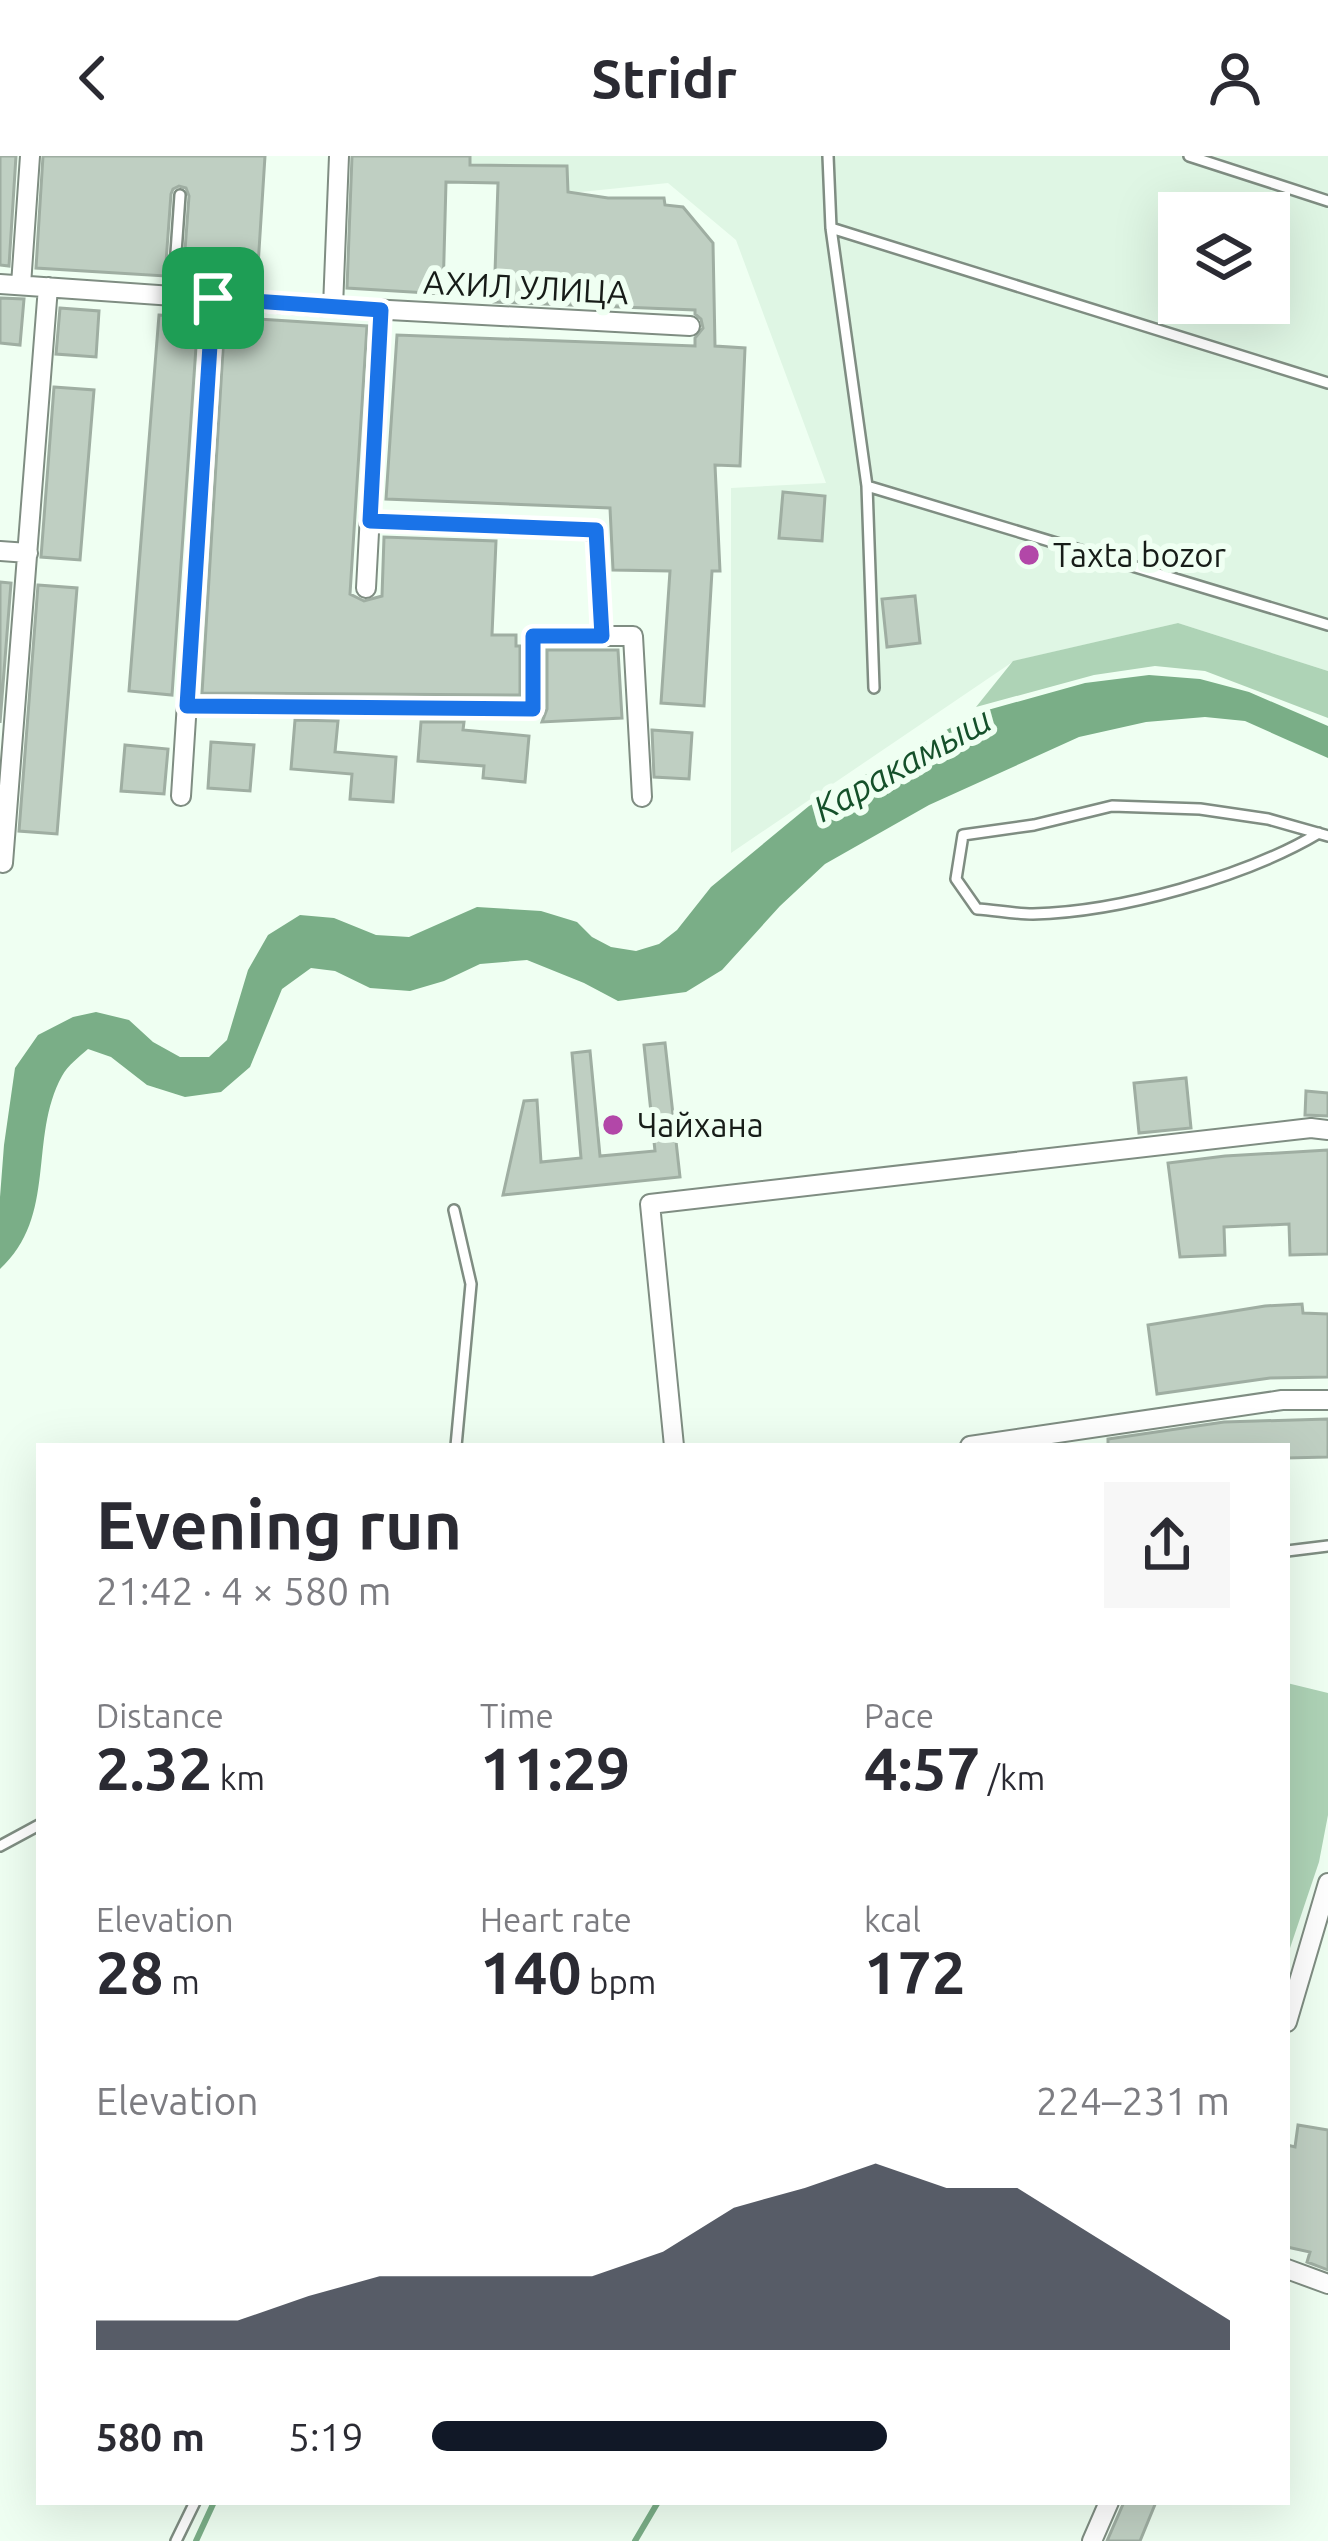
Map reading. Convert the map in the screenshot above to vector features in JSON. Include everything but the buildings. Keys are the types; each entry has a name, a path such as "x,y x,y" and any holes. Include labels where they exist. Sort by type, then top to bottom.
{"street":[{"path":"21,285 29,156"},
{"path":"333,307 339,156"},
{"name":"АХИЛ УЛИЦА","path":"0,284 690,326"},
{"path":"3,863 47,287"},
{"path":"181,796 213,298"},
{"path":"366,588 381,310"},
{"path":"370,521 596,530 602,636"},
{"path":"0,551 28,553"},
{"path":"187,706 533,709 533,636 633,636 642,797"},
{"path":"674,1443 650,1204 1311,1128 1328,1130"},
{"path":"990,1443 1282,1400 1328,1400"},
{"path":"1290,2012 1328,1883"},
{"path":"1290,2270 1328,2284"},
{"path":"1092,2541 1108,2505"}],"lane":[{"path":"828,156 831,228 867,486 874,688"},
{"path":"1189,156 1328,201"},
{"path":"173,296 180,195"},
{"path":"831,228 1328,383"},
{"path":"867,486 1328,625"},
{"path":"1112,806 1200,809 1268,819 1323,834 1286,853 1131,902 1031,914 977,909 956,879 963,836 1112,806"},
{"path":"454,1210 471,1284 456,1443"},
{"path":"1290,1551 1328,1546"},
{"path":"0,1846 36,1828"},
{"path":"176,2541 194,2505"}],"shaded area":[{"name":"Taxta bozor","path":"448,156 1328,156 1328,671 1178,623 1014,661 731,853 731,488 826,483 736,240 668,183 571,193 566,187 448,182"},
{"path":"1178,623 1328,671 1328,718 1205,671 1155,666 1094,675 976,707 1013,661"},
{"path":"1290,1684 1328,1693 1328,1815 1319,1862 1290,1948"}],"water":[{"name":"Каракамыш","path":"1149,675 1200,679 1249,692 1328,726 1328,758 1245,721 1205,717 1146,722 1079,737 929,805 825,864 722,970 686,992 618,1001 527,960 480,964 410,991 370,988 335,971 311,968 282,989 250,1067 221,1092 185,1097 147,1085 111,1057 88,1049 64,1072 52,1100 29,1225 0,1269 0,1197 15,1068 38,1035 73,1017 96,1012 129,1020 153,1042 180,1057 209,1057 227,1040 248,970 268,935 300,915 334,918 376,935 409,937 477,907 541,911 577,922 611,947 636,951 659,944 677,930 711,887 809,806 977,713 1085,683"}],"waterway":[{"path":"196,2541 213,2505"},
{"path":"635,2541 656,2505"}],"place":[{"name":"Taxta bozor","path":"1029,555"},
{"name":"Чайхана","path":"613,1125"}],"route":[{"path":"213,298 381,310 370,521 596,530 602,636 533,636 533,709 187,706 213,298"}]}
